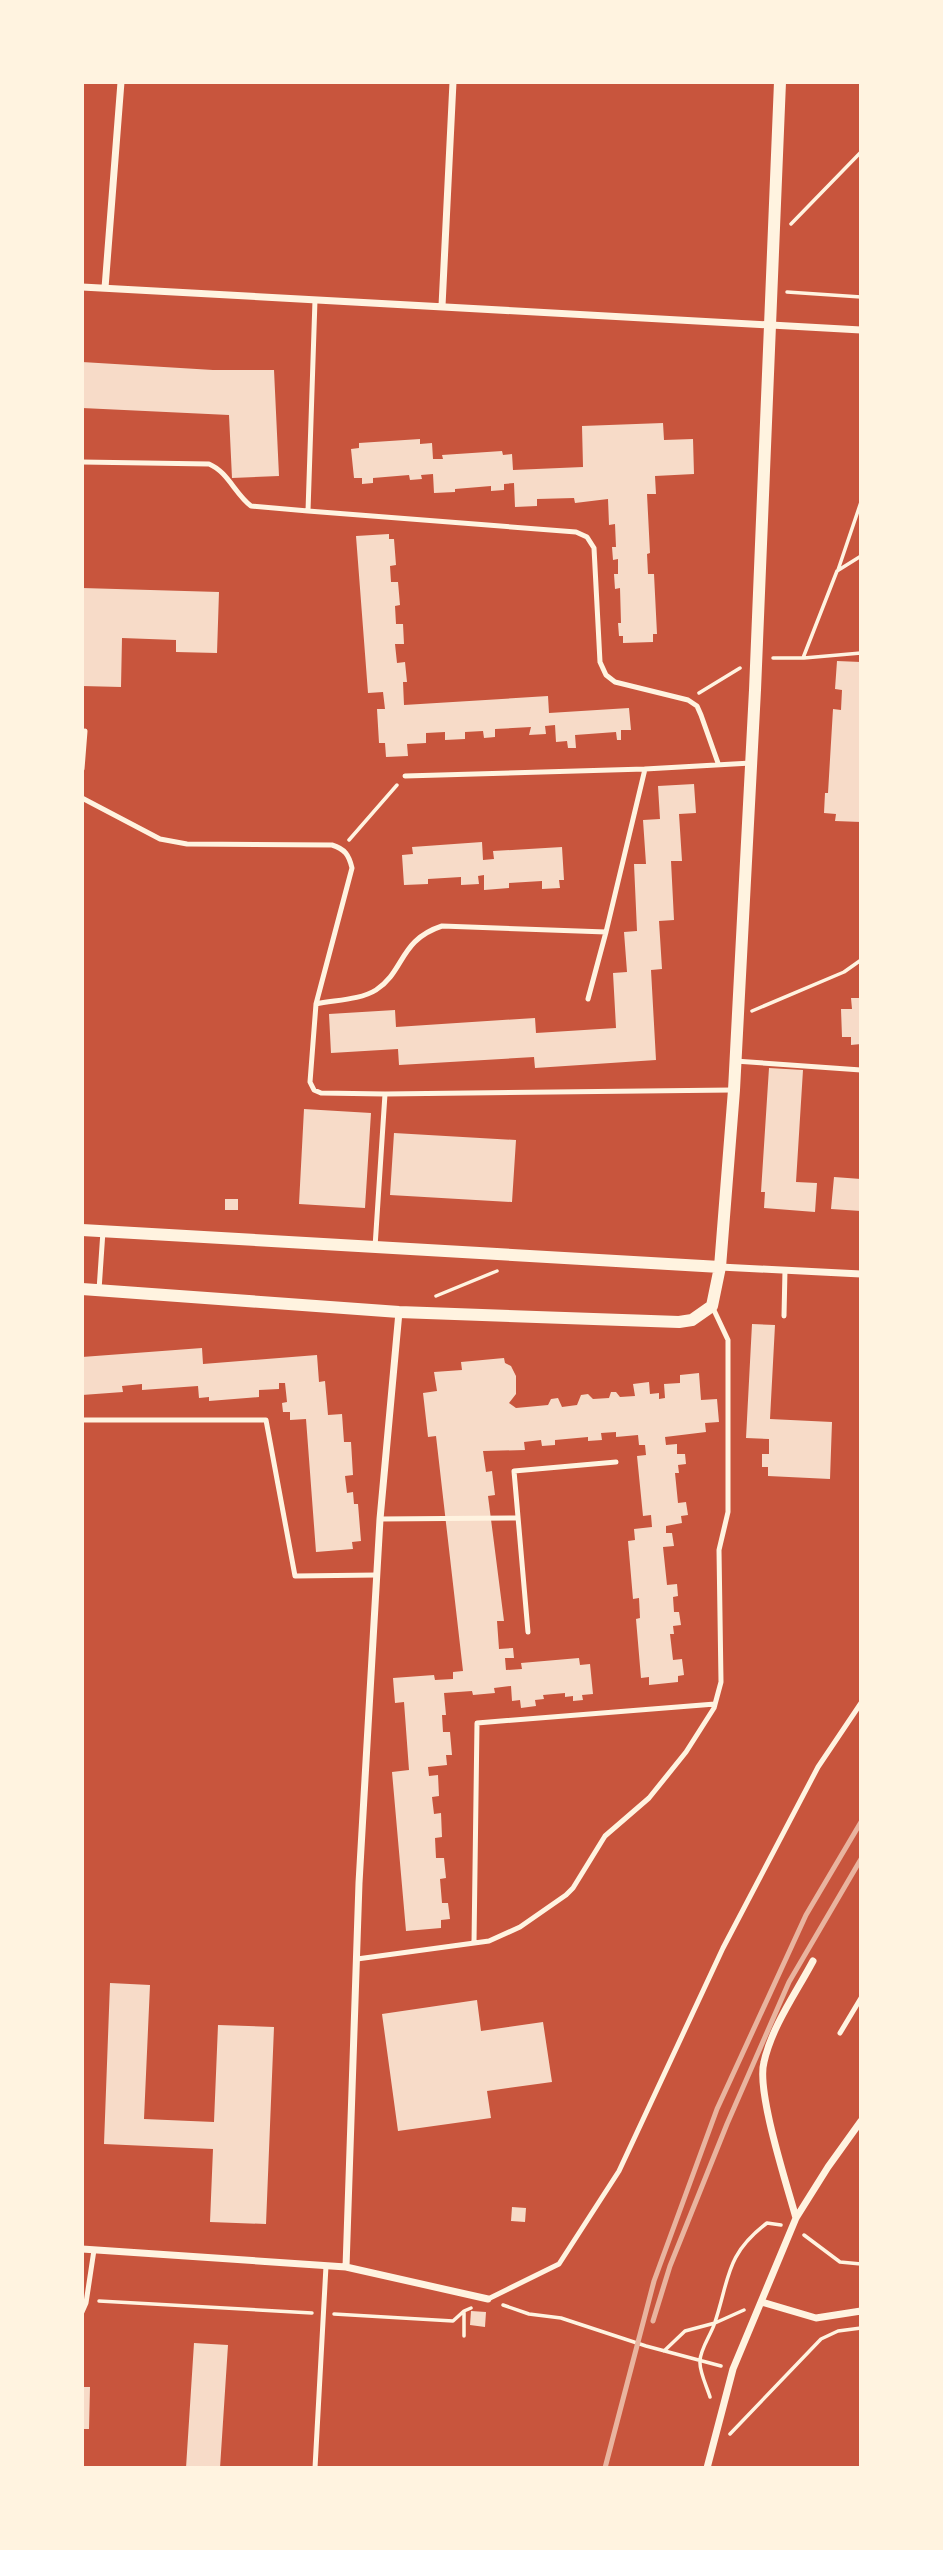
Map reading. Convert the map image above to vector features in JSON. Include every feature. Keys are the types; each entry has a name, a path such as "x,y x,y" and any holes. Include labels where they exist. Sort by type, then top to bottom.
{"street":[{"path":"105,288 121,82"},
{"path":"442,306 453,82"},
{"path":"82,1289 399,1312 679,1322 692,1320 712,1306 720,1266 734,1090 756,658 780,82"},
{"path":"82,287 861,330"},
{"path":"82,1230 861,1274"},
{"path":"346,2267 356,1959 380,1519 399,1312"},
{"path":"796,2218 766,2103 762,2072 770,2042 813,1961"},
{"path":"707,2468 733,2370 792,2227 828,2167 861,2121"},
{"path":"82,2249 346,2267 488,2299"},
{"path":"762,2302 816,2318 861,2311"}],"lane":[{"path":"308,511 315,300"},
{"path":"82,462 209,464 223,473 251,506 576,532 587,537 594,548 600,662 606,675 615,682 688,699 697,706 718,764"},
{"path":"82,769 85,731"},
{"path":"405,775 645,769 751,763"},
{"path":"589,999 645,769"},
{"path":"82,799 160,839 187,844 331,845 341,848 349,857 352,868 316,1004 310,1082 314,1090 321,1093 385,1094 734,1090"},
{"path":"316,1004 376,990 386,981 412,943 425,931 442,926 606,932"},
{"path":"735,1061 861,1070"},
{"path":"375,1247 385,1094"},
{"path":"99,1290 103,1231"},
{"path":"784,1316 785,1270"},
{"path":"356,1959 489,1941 520,1927 566,1895 605,1836 649,1798 686,1752 715,1704 721,1682 719,1550 729,1511 728,1340 712,1306"},
{"path":"82,1420 266,1420 295,1576 377,1575"},
{"path":"528,1632 514,1471 616,1462"},
{"path":"380,1519 518,1518"},
{"path":"488,2299 559,2264 619,2171 723,1948 818,1767 861,1703"},
{"path":"474,1942 477,1723 715,1704"},
{"path":"840,2033 861,1998"},
{"path":"82,2312 94,2250"},
{"path":"315,2468 326,2266"}],"path":[{"path":"773,243 861,152"},
{"path":"771,292 861,297"},
{"path":"803,658 861,502"},
{"path":"837,571 861,556"},
{"path":"688,699 756,658 803,658 861,653"},
{"path":"341,848 405,775"},
{"path":"737,1017 844,972 861,960"},
{"path":"435,1297 531,1257"},
{"path":"718,2422 699,2361 715,2323 736,2253 749,2237 767,2223 792,2227 840,2262 861,2264"},
{"path":"86,2300 453,2321 464,2311 488,2299 529,2314 562,2318 733,2370"},
{"path":"664,2351 685,2331 715,2323 762,2302"},
{"path":"464,2311 464,2336"},
{"path":"722,2444 821,2339 838,2331 861,2328"}],"building":[{"path":"82,362 213,370 274,370 279,476 232,478 229,415 82,408"},
{"path":"663,423 664,440 693,439 694,474 655,476 656,494 647,494 650,553 647,554 648,574 654,574 657,634 653,634 653,642 623,643 623,636 619,636 620,588 615,589 614,574 618,574 618,559 613,560 612,547 616,547 615,524 609,525 608,499 575,503 574,498 537,499 537,506 515,507 514,483 504,484 504,490 491,491 491,486 434,493 433,474 410,480 409,475 373,478 373,483 362,484 362,478 354,478 351,449 359,448 359,443 420,439 420,444 432,443 433,459 443,459 442,455 502,451 503,455 512,454 513,470 583,467 582,426"},
{"path":"389,534 389,539 394,539 396,565 390,566 391,582 398,582 400,605 395,606 396,624 403,624 404,644 395,644 397,663 405,662 407,682 403,682 404,705 548,696 549,713 629,708 631,730 621,730 621,740 617,740 616,732 575,735 576,748 568,748 567,741 556,742 555,725 545,726 546,734 529,735 531,727 495,729 495,737 484,738 483,731 465,732 465,739 445,740 445,732 426,733 426,743 407,744 408,756 386,757 385,743 379,743 377,709 385,709 383,692 368,693 356,536"},
{"path":"82,588 219,592 217,653 176,652 176,640 122,638 121,687 82,686"},
{"path":"837,661 861,662 861,822 835,821 836,814 824,813 825,793 828,793 833,709 841,710 842,690 835,689"},
{"path":"694,784 696,813 679,814 682,861 671,861 674,920 659,921 662,969 651,970 656,1060 535,1068 534,1057 399,1065 398,1049 331,1053 329,1014 395,1010 396,1027 535,1018 536,1033 616,1028 613,973 627,972 624,932 637,931 634,864 646,864 643,820 660,819 658,786"},
{"path":"482,842 483,860 494,859 493,851 562,847 564,880 559,880 560,888 542,889 542,881 509,883 509,888 484,890 484,875 478,876 479,884 461,885 461,877 428,879 428,884 404,885 402,855 413,854 412,847"},
{"path":"851,998 861,998 861,1044 851,1045 851,1037 842,1037 841,1009 852,1009"},
{"path":"769,1068 803,1070 796,1182 817,1183 815,1212 764,1208 765,1192 761,1192"},
{"path":"304,1109 371,1113 365,1208 299,1204"},
{"path":"394,1133 516,1140 512,1202 390,1195"},
{"path":"834,1177 861,1179 861,1211 831,1209"},
{"path":"225,1199 238,1199 238,1210 225,1210"},
{"path":"752,1324 775,1325 770,1419 832,1422 830,1479 768,1476 768,1467 762,1467 762,1454 769,1454 769,1439 746,1438"},
{"path":"202,1348 203,1364 317,1355 319,1382 325,1381 328,1415 342,1414 344,1442 351,1442 353,1475 345,1476 347,1493 353,1492 354,1504 358,1504 361,1541 352,1542 353,1549 316,1552 306,1419 290,1420 290,1412 283,1412 282,1403 287,1402 285,1383 279,1383 279,1389 259,1390 259,1397 209,1401 209,1397 199,1398 198,1386 142,1390 142,1384 122,1386 123,1392 82,1395 82,1357"},
{"path":"504,1358 516,1376 516,1394 509,1403 516,1408 548,1405 551,1399 558,1398 562,1407 577,1405 581,1395 588,1394 593,1399 609,1398 611,1392 616,1392 620,1397 635,1396 633,1384 649,1382 650,1394 659,1393 659,1399 665,1398 664,1384 680,1383 680,1375 699,1373 701,1400 717,1399 719,1422 705,1423 706,1432 665,1437 666,1445 677,1444 677,1454 685,1454 686,1464 678,1465 679,1473 675,1473 678,1503 686,1502 688,1515 681,1516 682,1523 666,1526 666,1533 672,1533 674,1546 663,1547 667,1585 677,1584 678,1596 673,1597 674,1612 679,1612 681,1625 673,1626 674,1634 670,1634 673,1660 682,1659 684,1675 678,1676 678,1682 649,1685 649,1677 641,1678 636,1619 640,1618 639,1598 633,1599 628,1541 635,1540 634,1529 652,1527 651,1515 643,1516 637,1456 646,1455 645,1445 639,1445 638,1435 616,1437 616,1432 601,1433 602,1440 588,1441 588,1437 555,1440 555,1445 542,1446 541,1440 524,1442 525,1450 483,1451 486,1472 492,1471 495,1495 488,1496 504,1621 497,1621 499,1649 513,1648 514,1658 505,1658 506,1670 522,1669 521,1663 579,1658 580,1665 590,1664 593,1694 582,1695 583,1700 573,1701 573,1696 565,1697 565,1693 543,1695 544,1699 535,1700 536,1706 521,1708 520,1700 512,1701 511,1686 494,1688 495,1693 444,1693 446,1715 442,1715 443,1732 450,1732 452,1755 446,1755 447,1765 428,1767 429,1776 438,1775 439,1796 432,1797 434,1814 441,1813 442,1837 435,1838 436,1858 444,1858 446,1878 440,1879 442,1903 448,1903 450,1919 441,1920 441,1928 406,1931 392,1772 409,1770 404,1702 395,1703 393,1678 434,1675 435,1680 453,1679 453,1672 463,1671 436,1436 428,1437 423,1393 437,1391 434,1372 462,1370 461,1362"},
{"path":"110,1983 150,1985 144,2119 214,2122 218,2025 274,2027 266,2224 210,2222 213,2149 104,2144"},
{"path":"477,2000 481,2031 543,2022 552,2082 487,2091 491,2118 398,2131 382,2014"},
{"path":"512,2207 526,2208 525,2222 511,2221"},
{"path":"471,2311 486,2312 485,2327 470,2325"},
{"path":"194,2343 228,2345 220,2468 186,2468"},
{"path":"82,2387 90,2387 89,2429 82,2429"}],"railway":[{"path":"605,2468 654,2281 717,2109 806,1915 861,1822"},
{"path":"653,2321 670,2266 727,2124 789,1982 861,1859"}]}
